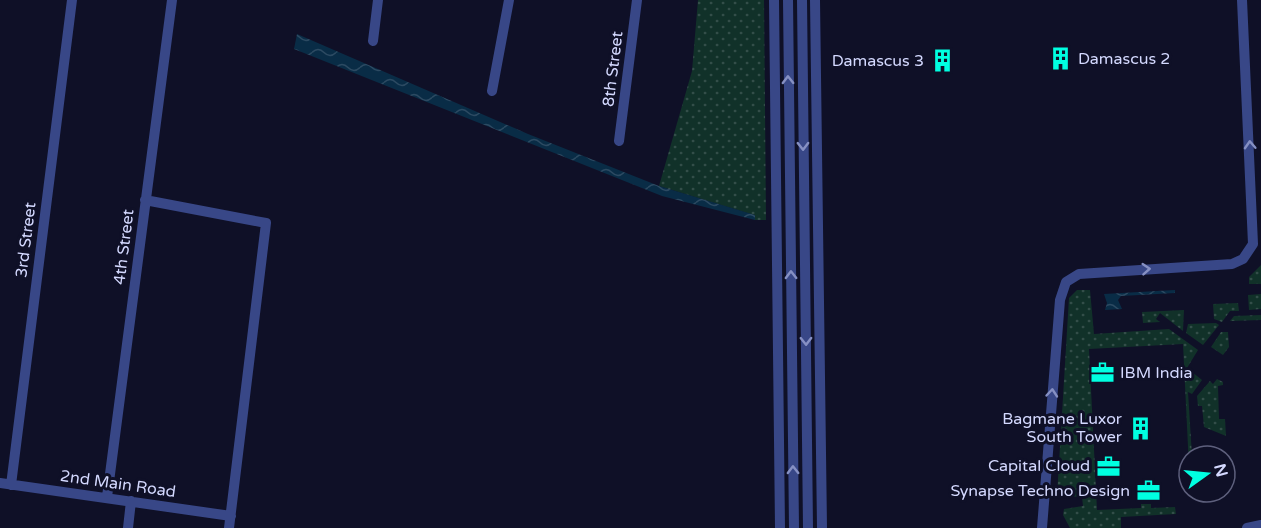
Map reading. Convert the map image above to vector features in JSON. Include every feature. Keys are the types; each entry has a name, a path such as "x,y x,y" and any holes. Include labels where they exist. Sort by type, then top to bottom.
{"street":[{"name":"3rd Street","path":"5,484 72,0"},
{"name":"4th Street","path":"106,497 172,0"},
{"path":"373,41 378,0"},
{"path":"492,91 509,0"},
{"name":"8th Street","path":"619,141 637,0"},
{"path":"774,0 780,528"},
{"path":"788,0 794,528"},
{"path":"802,0 808,528"},
{"path":"816,0 822,528"},
{"path":"1042,528 1060,300 1066,282 1079,274 1232,264 1243,259 1254,244 1242,0"},
{"path":"145,200 266,223 230,528"},
{"name":"2nd Main Road","path":"5,484 231,516"},
{"path":"128,528 131,501"},
{"path":"1247,528 1261,525"}],"green space":[{"path":"698,0 764,0 766,220 755,220 754,215 659,186 692,71"},
{"path":"1261,265 1261,284 1249,284 1249,277"},
{"path":"1077,290 1090,290 1094,334 1169,329 1198,350 1187,368 1202,380 1192,394 1188,392 1191,444 1188,444 1183,344 1089,349 1097,510 1141,508 1141,504 1151,504 1151,508 1175,507 1176,514 1121,517 1121,528 1070,528 1063,515 1064,509 1083,506 1082,497 1057,496 1069,298"},
{"path":"1261,294 1261,309 1249,310 1248,295"},
{"path":"1238,303 1239,311 1230,311 1222,322 1214,319 1213,304"},
{"path":"1184,310 1183,331 1160,313 1156,319 1160,322 1143,323 1142,312"},
{"path":"1261,315 1261,320 1230,321 1234,316"},
{"path":"1216,323 1219,325 1203,345 1186,333 1188,324"},
{"path":"1221,332 1228,332 1229,347 1223,355 1211,347"},
{"path":"1217,379 1223,382 1223,385 1218,386 1219,419 1225,419 1226,436 1204,427 1202,406 1198,406 1197,396 1210,381 1213,384"}],"water":[{"path":"297,34 528,134 659,186 755,215 755,220 662,196 294,49"},
{"path":"1175,290 1175,293 1121,296 1118,300 1122,309 1105,310 1107,303 1104,294"}],"place":[{"name":"Damascus 2","path":"1060,59"},
{"name":"Damascus 3","path":"942,61"},
{"name":"IBM India","path":"1102,373"},
{"name":"Bagmane Luxor South Tower","path":"1140,428"},
{"name":"Capital Cloud","path":"1108,466"},
{"name":"Synapse Techno Design","path":"1148,491"}]}
